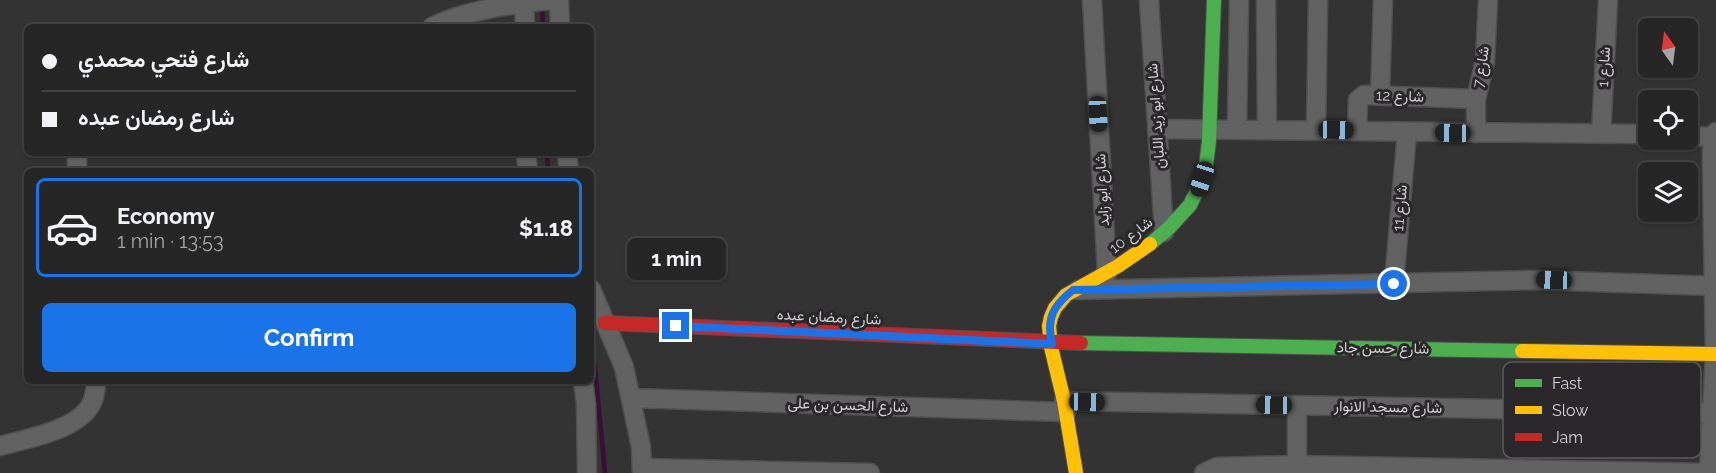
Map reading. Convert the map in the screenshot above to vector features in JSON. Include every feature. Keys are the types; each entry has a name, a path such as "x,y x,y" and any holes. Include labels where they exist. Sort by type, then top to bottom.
{"street":[{"path":"440,24 460,16 526,2 550,0"},
{"path":"559,0 560,24"},
{"name":"شارع ابو زايد","path":"1092,0 1107,273"},
{"name":"شارع ابو زيد اللبان","path":"1149,0 1164,232"},
{"name":"شارع 10","path":"1076,473 1050,334 1051,317 1058,302 1073,290 1107,273 1148,247 1197,193 1207,164 1215,36 1214,0"},
{"path":"1237,129 1239,0"},
{"path":"1266,0 1266,129"},
{"path":"1316,130 1318,0"},
{"path":"1380,95 1383,0"},
{"name":"شارع 7","path":"1476,133 1476,99 1485,61 1488,0"},
{"name":"شارع 1","path":"1601,134 1608,0"},
{"path":"525,24 526,2"},
{"name":"شارع 12","path":"1357,131 1358,100 1364,95 1476,99"},
{"path":"1157,129 1638,134"},
{"name":"شارع 11","path":"1394,284 1407,132"},
{"path":"1204,473 1217,468 1302,468 1709,473 1715,359 1712,170 1715,135 1698,136"},
{"path":"1073,290 1532,280 1715,286"},
{"path":"594,296 624,367 641,447 642,470 870,473"},
{"name":"شارع رمضان عبده","path":"605,323 1052,344"},
{"name":"شارع حسن جاد","path":"1052,344 1715,359"},
{"path":"0,446 68,425 83,415 93,400 96,384"},
{"path":"583,384 587,473"},
{"name":"شارع الحسن بن على","path":"631,398 1065,407"},
{"path":"1297,406 1302,468"},
{"name":"شارع مسجد الانوار","path":"1065,407 1297,406 1503,415"}],"waterway":[{"path":"542,6 543,24"},
{"path":"547,156 548,168"},
{"path":"594,364 605,473"}],"traffic: fast":[{"path":"1150,244 1169,228 1190,205 1205,174 1209,141 1214,0"},
{"path":"1081,343 1522,351"}],"traffic: slow":[{"path":"1076,473 1064,401 1051,347 1049,326 1051,317 1066,295 1118,266 1150,244"},
{"path":"1522,351 1715,354"}],"traffic: jam":[{"path":"605,323 1081,343"}],"route":[{"path":"676,326 1052,344 1051,317 1058,302 1073,290 1394,284"}]}
